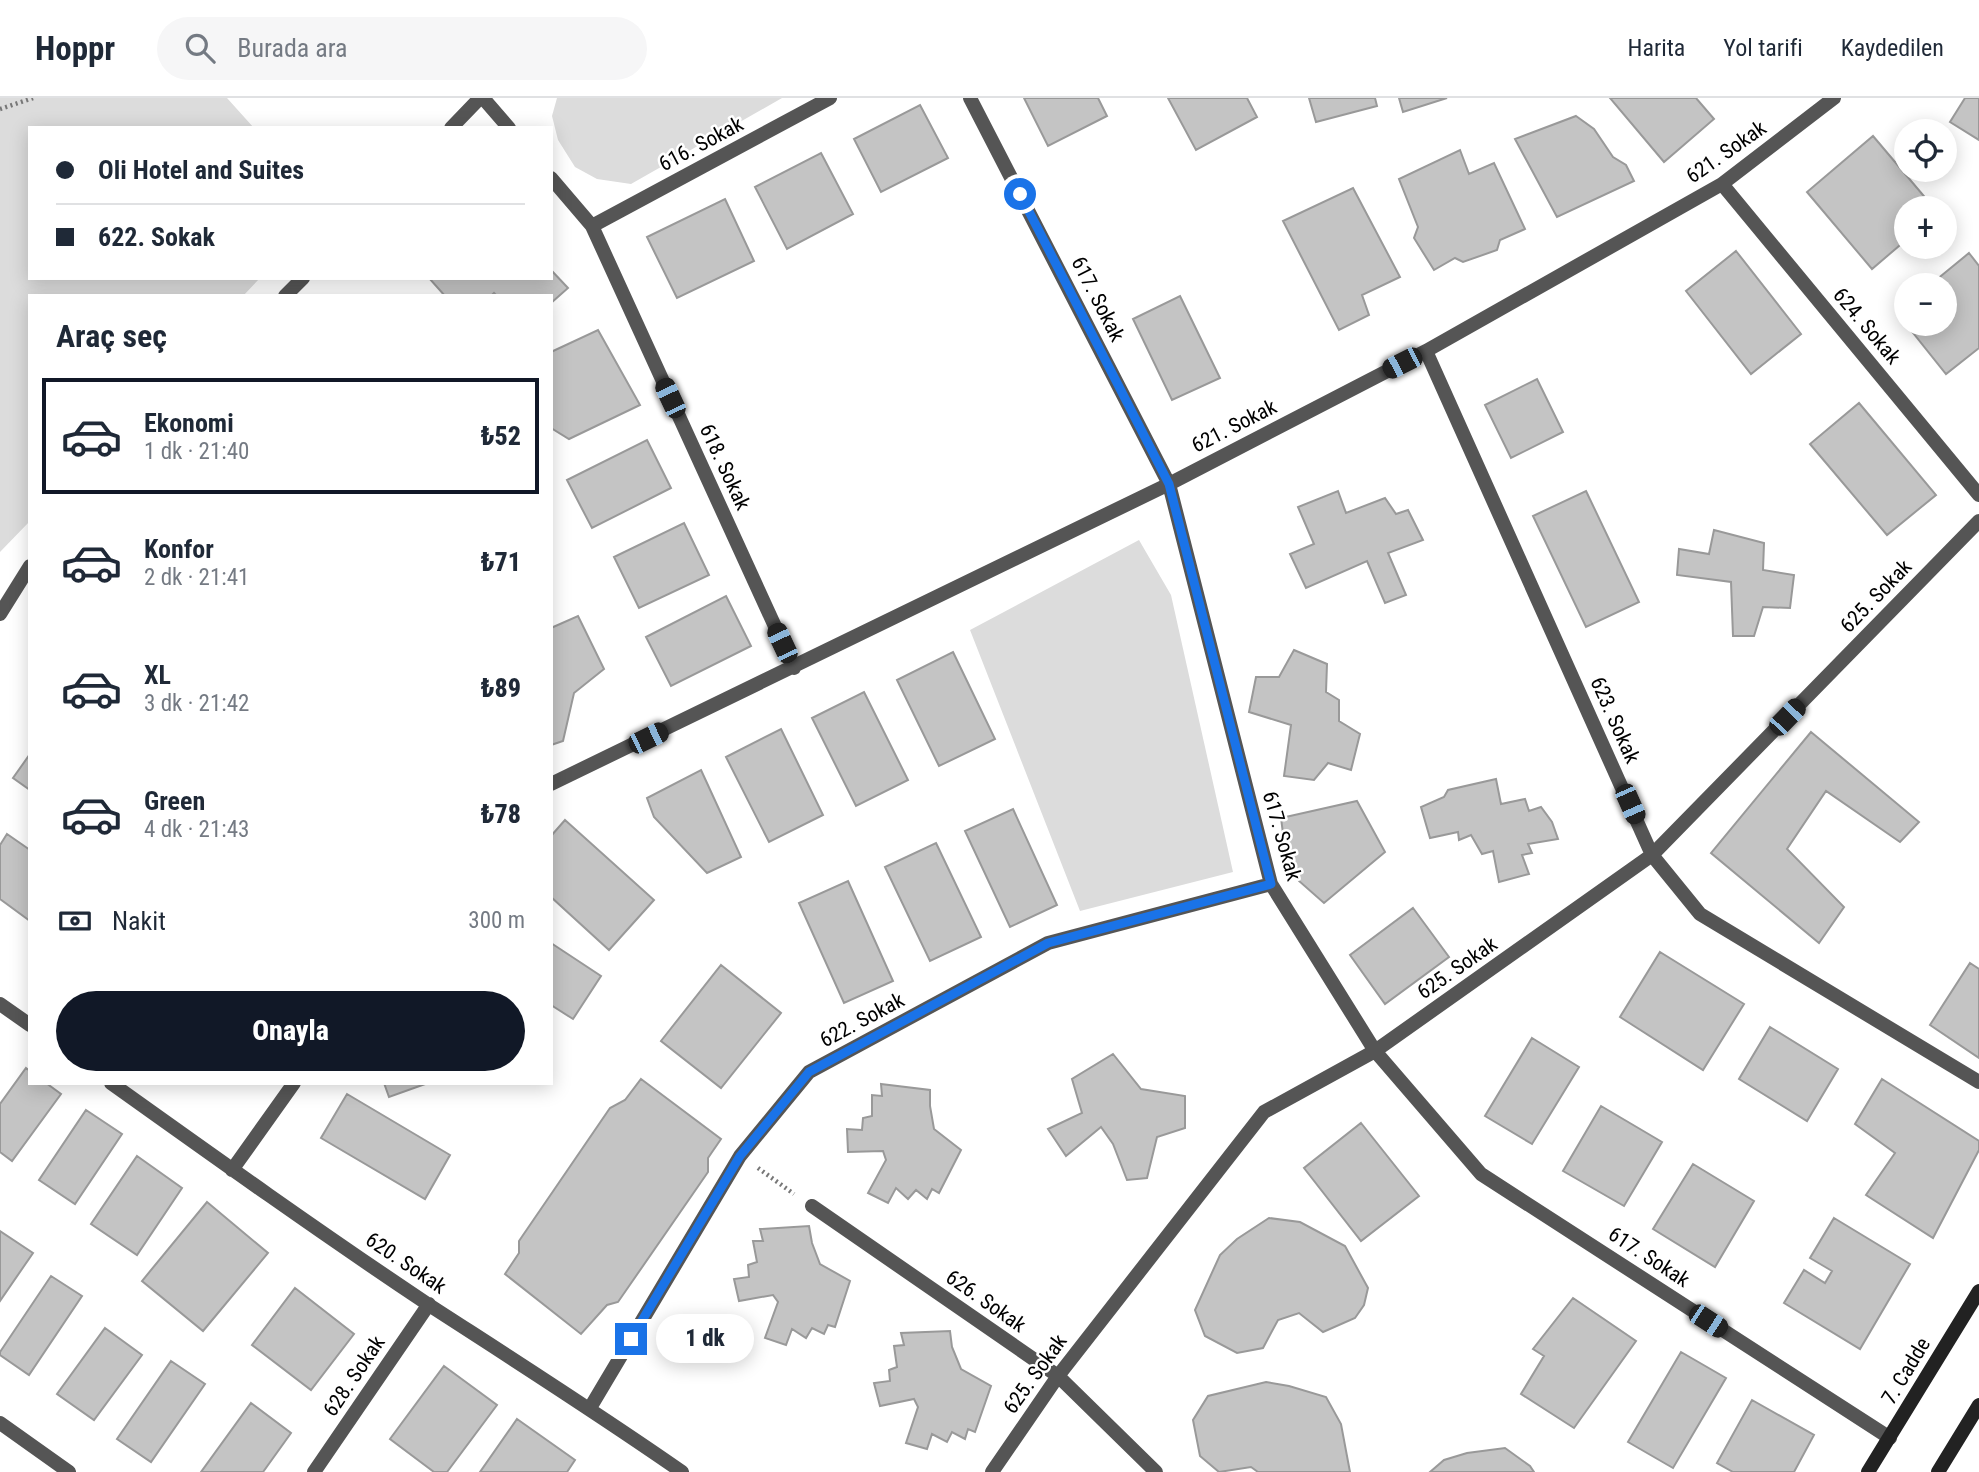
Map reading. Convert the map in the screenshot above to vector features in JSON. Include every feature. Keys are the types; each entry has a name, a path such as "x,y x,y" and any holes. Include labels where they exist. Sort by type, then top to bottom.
{"main road":[{"name":"7. Cadde","path":"1868,1472 1979,1291"},
{"path":"1938,1472 1979,1405"}],"street":[{"path":"453,126 482,98 507,126"},
{"name":"616. Sokak","path":"592,226 830,98"},
{"name":"617. Sokak","path":"970,98 1169,484 1271,884 1375,1051 1481,1174 1890,1438"},
{"name":"621. Sokak","path":"553,783 1169,484 1426,351 1722,184 1834,98"},
{"name":"618. Sokak","path":"553,180 592,226 794,668"},
{"name":"624. Sokak","path":"1722,184 1979,495"},
{"path":"287,294 301,280"},
{"name":"623. Sokak","path":"1426,351 1652,855 1700,914 1979,1082"},
{"name":"625. Sokak","path":"992,1472 1058,1376 1264,1112 1375,1051 1652,855 1979,521"},
{"path":"0,614 28,569"},
{"name":"622. Sokak","path":"590,1408 740,1156 809,1072 1048,943 1271,884"},
{"path":"0,1004 28,1024"},
{"name":"620. Sokak","path":"114,1085 232,1170 682,1472"},
{"path":"232,1170 293,1085"},
{"name":"626. Sokak","path":"812,1206 1058,1376 1156,1472"},
{"name":"628. Sokak","path":"314,1472 429,1304"},
{"path":"0,1423 69,1472"}],"path":[{"path":"0,108 33,98"},
{"path":"740,1156 812,1206"}],"shaded area":[{"path":"0,98 227,98 252,126 28,126 28,280 258,280 245,294 28,294 28,523 0,552"},
{"path":"557,98 782,98 631,184 597,179 575,167 558,140 552,116"},
{"path":"1139,540 1171,595 1233,872 1080,911 970,630"}],"building":[{"path":"1024,98 1098,98 1107,116 1048,146"},
{"path":"1168,98 1247,98 1257,117 1196,150"},
{"path":"1309,98 1375,98 1377,106 1316,122"},
{"path":"1399,98 1447,98 1403,112"},
{"path":"1610,98 1696,98 1714,119 1664,162"},
{"path":"1965,98 1979,98 1979,140 1957,126 1957,119 1952,119"},
{"path":"920,105 948,158 881,192 854,139"},
{"path":"1576,116 1594,129 1613,157 1626,165 1634,181 1557,217 1515,139"},
{"path":"1873,136 1894,161 1894,182 1912,182 1924,196 1894,196 1894,250 1872,269 1807,192"},
{"path":"1460,150 1469,174 1494,163 1525,229 1500,240 1497,250 1463,262 1455,258 1434,270 1414,238 1418,227 1399,179"},
{"path":"821,153 853,214 787,249 755,187"},
{"path":"1353,188 1400,277 1362,295 1369,315 1339,330 1283,221"},
{"path":"725,199 754,261 677,298 647,237"},
{"path":"1736,251 1801,334 1751,374 1686,291"},
{"path":"1969,253 1979,266 1979,348 1946,374 1916,336 1957,336 1957,273 1945,273"},
{"path":"553,272 568,288 553,301 553,294 443,294 431,280 553,280"},
{"path":"1180,296 1220,378 1172,400 1133,319"},
{"path":"598,330 640,405 569,439 553,429 553,351"},
{"path":"1537,379 1563,432 1511,458 1485,405"},
{"path":"1859,403 1936,495 1887,535 1810,444"},
{"path":"647,440 671,488 592,528 567,480"},
{"path":"1338,491 1346,513 1385,498 1396,514 1408,510 1423,540 1388,553 1406,595 1385,603 1367,561 1306,588 1290,554 1314,544 1298,507"},
{"path":"1586,491 1639,602 1586,627 1533,516"},
{"path":"684,523 709,575 639,608 614,557"},
{"path":"1714,530 1764,543 1763,570 1794,575 1790,608 1763,607 1754,636 1733,636 1731,582 1677,575 1679,549 1709,554"},
{"path":"726,596 751,646 671,686 646,637"},
{"path":"578,616 604,669 574,693 563,741 553,744 553,627"},
{"path":"1294,650 1327,664 1326,692 1339,700 1339,721 1360,734 1351,770 1328,763 1314,780 1284,776 1291,725 1249,712 1256,677 1279,677"},
{"path":"953,652 995,739 939,766 897,680"},
{"path":"864,692 908,780 856,806 812,718"},
{"path":"781,729 823,815 769,842 726,757"},
{"path":"1811,732 1919,822 1900,842 1826,791 1787,849 1844,907 1819,943 1711,853"},
{"path":"28,757 28,789 13,778"},
{"path":"701,770 741,857 707,873 654,817 647,798"},
{"path":"1496,779 1501,804 1525,799 1529,811 1541,807 1552,822 1558,839 1528,844 1532,853 1522,855 1529,874 1499,882 1493,851 1482,854 1471,835 1459,840 1458,832 1430,838 1421,807 1444,797 1448,790"},
{"path":"1357,801 1385,852 1324,903 1299,881 1285,849 1281,818"},
{"path":"1013,809 1057,905 1010,927 965,831"},
{"path":"565,820 654,900 609,950 553,899 553,834"},
{"path":"7,834 28,849 28,920 0,899 0,845"},
{"path":"936,843 981,937 930,961 885,867"},
{"path":"848,881 893,981 844,1003 799,903"},
{"path":"1413,908 1449,957 1385,1004 1350,955"},
{"path":"553,944 601,976 573,1019 553,1006"},
{"path":"1660,952 1744,1004 1703,1070 1620,1017"},
{"path":"1970,963 1979,969 1979,1058 1930,1025"},
{"path":"721,965 781,1013 721,1088 661,1041"},
{"path":"1770,1027 1838,1069 1807,1121 1739,1079"},
{"path":"1532,1038 1579,1067 1532,1144 1485,1116"},
{"path":"1113,1054 1141,1089 1185,1096 1185,1128 1157,1137 1147,1178 1127,1180 1113,1144 1101,1127 1066,1156 1048,1129 1082,1113 1072,1079"},
{"path":"26,1068 28,1085 49,1085 61,1094 12,1161 0,1152 0,1104"},
{"path":"641,1079 721,1139 708,1158 708,1172 618,1302 607,1305 581,1334 505,1274 519,1253 519,1241 610,1108 625,1100"},
{"path":"1882,1079 1979,1141 1979,1150 1933,1238 1866,1195 1895,1153 1855,1124"},
{"path":"881,1084 930,1090 934,1129 961,1150 939,1193 932,1189 927,1199 916,1190 908,1199 896,1188 888,1203 868,1193 886,1160 883,1151 848,1152 847,1129 862,1130 863,1118 872,1116 872,1095 882,1096"},
{"path":"385,1085 422,1085 389,1097"},
{"path":"347,1094 450,1155 425,1199 321,1138"},
{"path":"1601,1106 1662,1142 1624,1206 1563,1171"},
{"path":"86,1110 122,1134 75,1204 39,1180"},
{"path":"1361,1123 1419,1196 1361,1241 1304,1168"},
{"path":"137,1156 182,1188 137,1255 91,1224"},
{"path":"1693,1164 1754,1201 1715,1267 1653,1229"},
{"path":"207,1202 268,1253 203,1331 142,1281"},
{"path":"1269,1218 1300,1222 1345,1246 1368,1288 1364,1305 1355,1318 1323,1332 1299,1313 1278,1320 1263,1348 1237,1353 1205,1336 1195,1310 1220,1255 1237,1239"},
{"path":"1834,1218 1910,1264 1860,1349 1784,1303 1804,1270 1825,1283 1832,1271 1810,1258"},
{"path":"809,1226 820,1264 850,1281 835,1327 828,1325 824,1334 812,1328 806,1338 792,1329 786,1345 765,1338 778,1302 773,1295 739,1301 734,1279 749,1277 748,1265 757,1262 753,1241 763,1241 760,1229"},
{"path":"0,1231 33,1253 0,1301"},
{"path":"51,1276 82,1296 29,1375 0,1355 0,1352"},
{"path":"295,1288 354,1334 311,1390 252,1345"},
{"path":"1573,1298 1636,1341 1574,1428 1521,1394 1544,1356 1533,1349"},
{"path":"105,1328 142,1355 94,1420 57,1394"},
{"path":"950,1331 952,1347 961,1369 991,1386 975,1432 968,1429 965,1439 952,1432 947,1442 932,1434 927,1449 906,1443 918,1407 914,1399 880,1406 874,1383 890,1381 889,1370 897,1367 894,1346 904,1345 901,1333"},
{"path":"1681,1352 1726,1378 1673,1468 1628,1442"},
{"path":"171,1361 205,1384 151,1462 117,1439"},
{"path":"444,1366 497,1405 447,1472 434,1472 390,1439"},
{"path":"1266,1382 1326,1397 1341,1424 1350,1472 1258,1472 1251,1467 1219,1472 1200,1456 1193,1420 1208,1396"},
{"path":"1752,1400 1814,1435 1794,1472 1733,1472 1717,1463"},
{"path":"251,1403 291,1433 263,1472 201,1472"},
{"path":"517,1419 575,1460 567,1472 480,1472"},
{"path":"1505,1448 1534,1472 1430,1472 1444,1460 1467,1453"}],"route":[{"path":"631,1339 740,1156 809,1072 1048,943 1271,884 1169,484 1020,194"}]}
